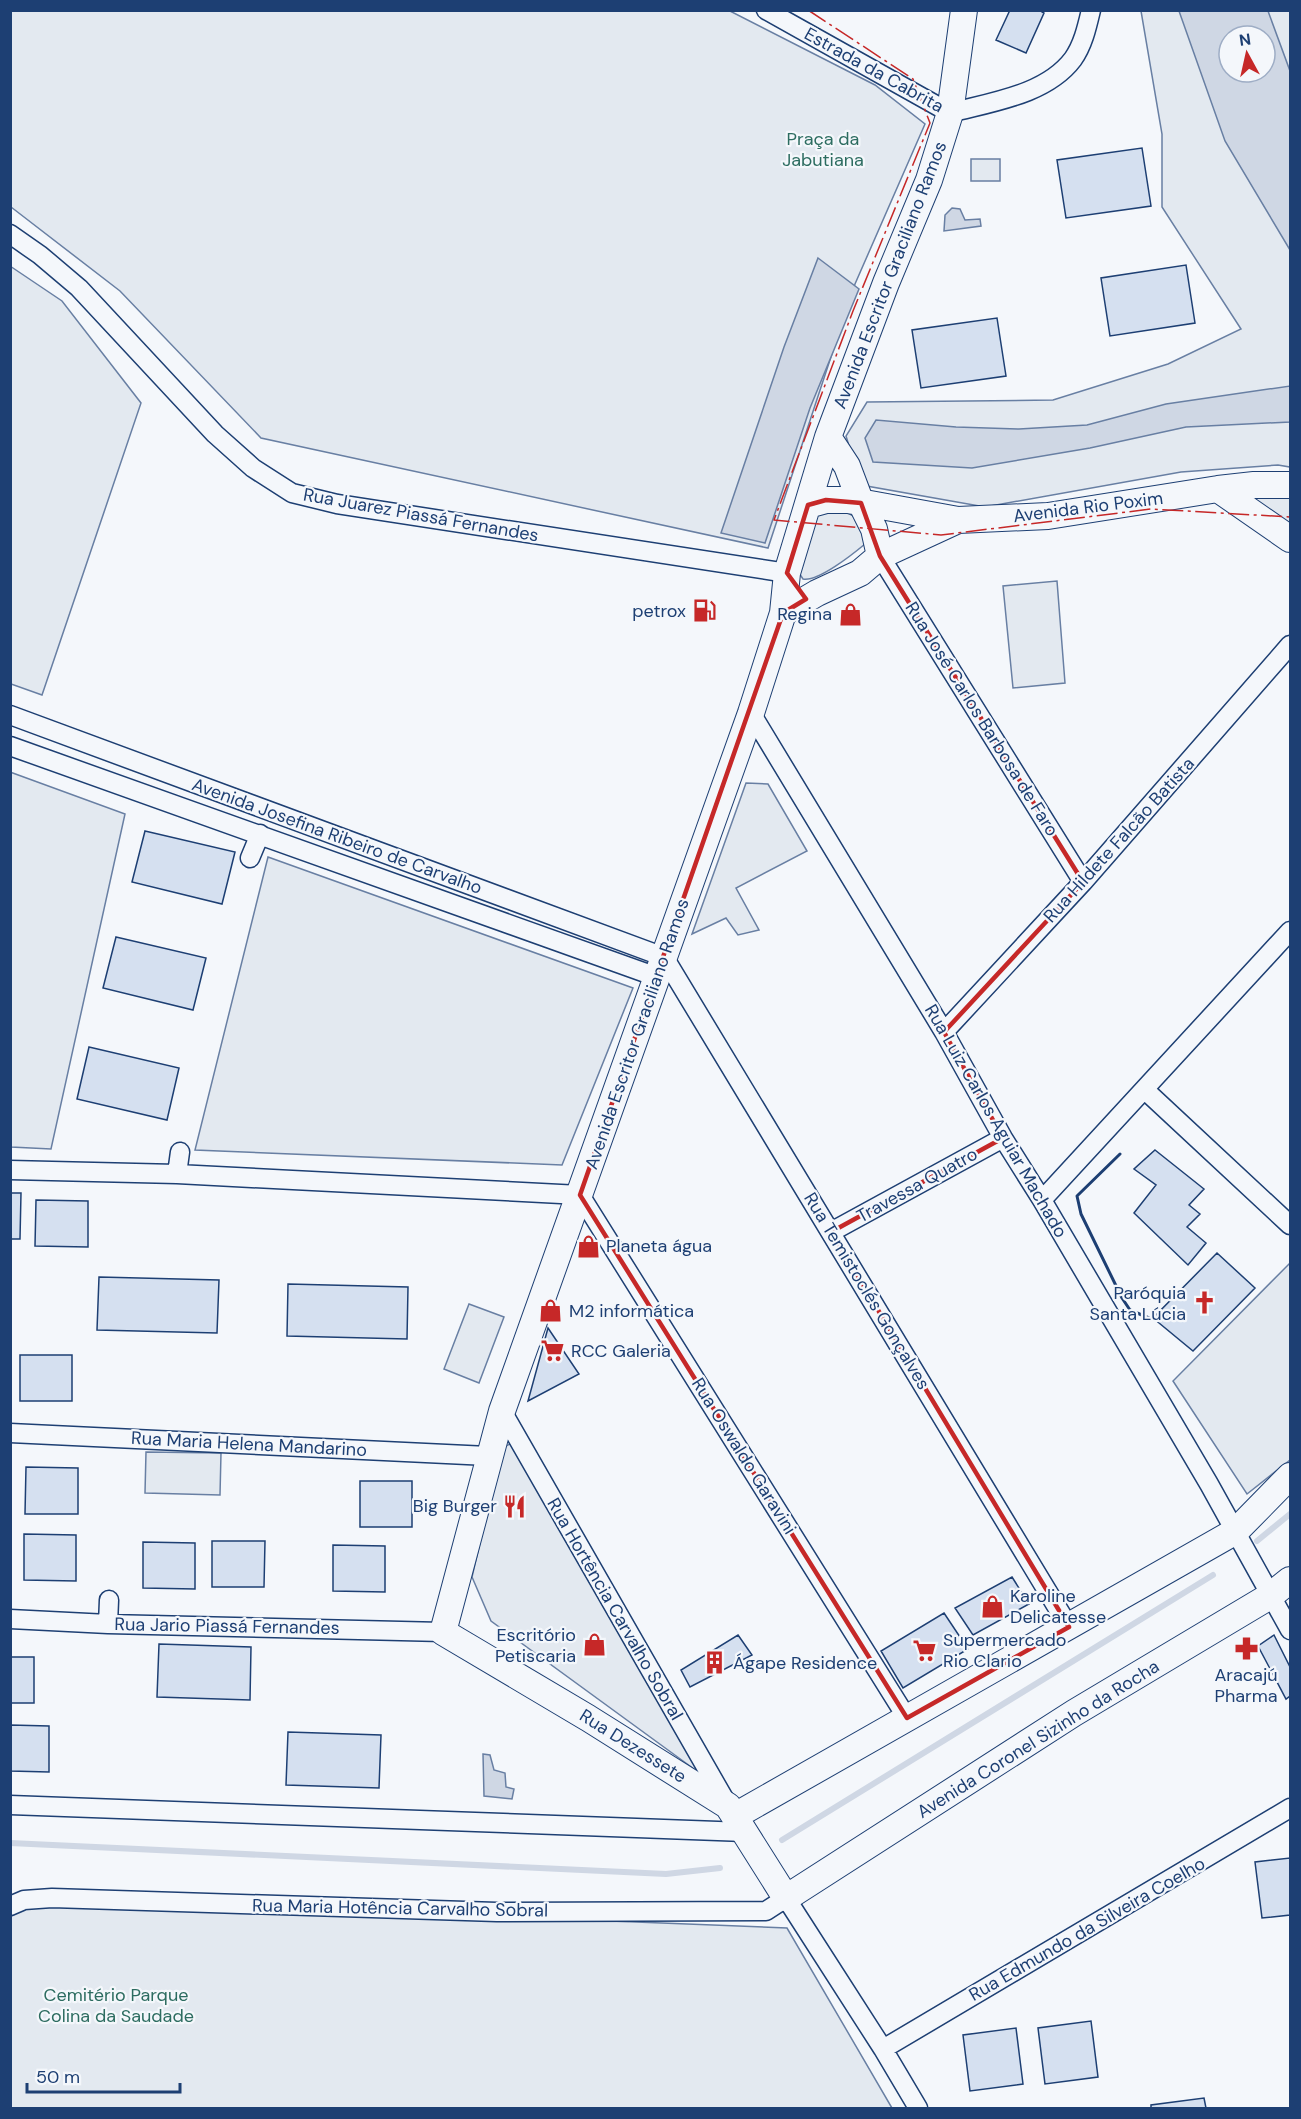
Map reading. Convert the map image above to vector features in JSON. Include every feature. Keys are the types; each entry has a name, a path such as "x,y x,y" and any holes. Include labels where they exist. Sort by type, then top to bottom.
{"street":[{"name":"Estrada da Cabrita","path":"765,10 950,113"},
{"name":"Avenida Escritor Graciliano Ramos","path":"443,1632 488,1456 502,1411 751,714 783,613 787,573 828,436 929,180 950,113 964,10"},
{"path":"950,113 1014,96 1038,87 1060,73 1074,58 1084,38 1091,10"},
{"name":"Rua Juarez Piassá Fernandes","path":"10,234 40,255 79,288 215,434 253,468 292,493 336,504 787,573"},
{"path":"828,436 847,466 874,529 880,556"},
{"name":"Avenida Rio Poxim","path":"808,505 826,500 848,500 958,520 1048,516 1218,489 1254,485 1290,485"},
{"path":"1218,489 1290,539"},
{"name":"Avenida Rio Poxim","path":"783,613 817,593 860,573 880,556 958,520"},
{"name":"Rua José Carlos Barbosa de Faro","path":"880,556 1083,882"},
{"path":"787,573 790,582 798,590 807,594 817,593"},
{"name":"Rua Hildete Falcão Batista","path":"944,1032 1083,882 1290,645"},
{"name":"Rua Luiz Carlos Aguiar Machado","path":"751,714 944,1032 1236,1531 1290,1630"},
{"name":"Avenida Josefina Ribeiro de Carvalho","path":"10,715 660,967"},
{"name":"Avenida Josefina Ribeiro de Carvalho","path":"10,746 260,834 660,967"},
{"path":"250,858 260,834"},
{"path":"1042,1200 1290,931"},
{"name":"Rua Temistoclés Gonçalves","path":"660,967 831,1232 1069,1627"},
{"path":"1145,1090 1290,1225"},
{"name":"Travessa Quatro","path":"831,1232 1004,1138"},
{"path":"177,1174 180,1152"},
{"path":"10,1170 177,1174 580,1194"},
{"name":"Rua Oswaldo Garavini","path":"580,1194 907,1718"},
{"name":"Rua Hortência Carvalho Sobral","path":"502,1411 736,1818"},
{"name":"Rua Maria Helena Mandarino","path":"10,1433 120,1444 331,1456 488,1456"},
{"path":"10,1805 736,1818 1236,1531 1290,1476"},
{"name":"Avenida Coronel Sizinho da Rocha","path":"786,1898 1074,1713 1270,1596 1290,1581"},
{"path":"108,1624 109,1600"},
{"name":"Rua Jario Piassá Fernandes","path":"10,1619 108,1624 443,1632"},
{"name":"Rua Dezessete","path":"443,1632 571,1707 736,1818 786,1898"},
{"name":"Rua Edmundo da Silveira Coelho","path":"883,2049 1290,1808"},
{"name":"Rua Maria Hotência Carvalho Sobral","path":"10,1906 24,1900 52,1898 497,1912 766,1911 786,1898"},
{"path":"786,1898 883,2049 918,2109"}],"highlighted area":[{"path":"826,500 861,503 880,556 1083,882 944,1032 1003,1138 831,1232 1069,1627 907,1718 580,1195 783,613 806,599 787,573 808,505"}],"green space":[{"name":"Praça da Jabutiana","path":"10,11 730,11 875,85 925,124 855,284 768,548 261,438 120,291 11,207"},
{"path":"1141,11 1290,11 1290,467 1278,465 1181,472 985,507 861,485 846,436 867,402 1053,400 1168,364 1241,329 1162,207 1162,134"},
{"path":"971,159 1000,159 1000,181 971,181"},
{"path":"10,266 62,301 141,403 42,695 11,684"},
{"path":"1290,495 1290,529 1241,497"},
{"path":"825,510 846,512 859,519 865,544 826,572 803,579 799,573 816,515"},
{"path":"1057,581 1065,683 1013,688 1003,586"},
{"path":"10,772 125,814 51,1149 11,1147"},
{"path":"746,783 768,784 807,851 736,888 759,930 738,935 726,918 692,934"},
{"path":"268,857 633,988 562,1165 195,1150"},
{"path":"1290,1263 1290,1460 1247,1494 1173,1381"},
{"path":"469,1304 504,1317 479,1383 444,1369"},
{"path":"512,1443 705,1777 491,1621 472,1577 502,1448"},
{"path":"146,1452 221,1453 220,1495 145,1493"},
{"name":"Cemitério Parque Colina da Saudade","path":"28,1898 787,1928 892,2108 11,2108 11,1916"}],"shaded area":[{"path":"1179,11 1268,11 1273,24 1217,24 1217,84 1277,84 1277,36 1290,71 1290,250 1225,141"},
{"path":"952,208 960,209 965,220 980,219 981,226 944,231 945,215"},
{"path":"818,258 859,289 810,408 765,543 721,533 784,347"},
{"path":"1290,386 1290,422 1186,427 1090,448 972,468 873,462 865,438 876,420 956,427 1019,429 1087,425 1166,404"},
{"path":"483,1754 490,1755 494,1770 505,1773 506,1787 514,1789 512,1799 484,1796"}],"building":[{"path":"1010,10 1039,10 1044,13 1026,53 996,40"},
{"path":"1142,148 1151,206 1066,218 1057,160"},
{"path":"1186,265 1195,323 1110,336 1101,278"},
{"path":"997,318 1006,376 921,388 912,330"},
{"path":"145,831 235,852 222,904 132,882"},
{"path":"116,937 206,958 193,1010 103,988"},
{"path":"89,1047 179,1068 167,1120 77,1099"},
{"path":"1155,1150 1204,1189 1189,1205 1200,1214 1187,1227 1206,1243 1188,1265 1134,1213 1156,1185 1134,1169"},
{"path":"10,1193 21,1193 20,1239 10,1239"},
{"path":"36,1200 88,1201 88,1247 35,1246"},
{"name":"Paróquia Santa Lúcia","path":"1217,1253 1255,1288 1193,1351 1153,1318"},
{"path":"99,1277 219,1280 217,1333 97,1330"},
{"path":"288,1284 408,1287 407,1339 287,1336"},
{"name":"RCC Galeria","path":"548,1328 579,1374 528,1401"},
{"path":"20,1355 72,1355 72,1401 20,1401"},
{"path":"26,1467 78,1468 78,1514 25,1514"},
{"path":"360,1481 412,1481 412,1527 360,1527"},
{"path":"24,1534 76,1535 76,1581 24,1580"},
{"path":"212,1541 265,1541 264,1587 212,1587"},
{"path":"143,1542 195,1543 195,1589 143,1588"},
{"path":"333,1545 385,1546 385,1592 333,1591"},
{"name":"Karoline Delicatesse","path":"1012,1577 1029,1604 973,1635 955,1608"},
{"name":"Supermercado Rio Clario","path":"944,1613 968,1649 903,1688 881,1651"},
{"name":"Ágape Residence","path":"738,1635 752,1655 690,1687 681,1670"},
{"path":"1274,1635 1290,1667 1290,1696 1286,1699 1258,1646"},
{"path":"159,1644 251,1647 250,1700 157,1697"},
{"path":"10,1657 34,1657 34,1703 10,1703"},
{"path":"10,1725 49,1726 49,1772 10,1771"},
{"path":"288,1732 381,1735 379,1788 286,1785"},
{"path":"1290,1858 1290,1915 1262,1918 1255,1862"},
{"path":"1091,2021 1098,2077 1045,2084 1038,2028"},
{"path":"1016,2028 1023,2084 970,2091 963,2035"},
{"path":"1204,2098 1206,2108 1151,2108 1151,2105"}],"waterway":[{"path":"1257,1541 1290,1514"},
{"path":"782,1840 1213,1575"},
{"path":"10,1843 666,1874 720,1868"}],"wall":[{"path":"1120,1154 1077,1196 1081,1214 1122,1298 1130,1310 1149,1318"}],"power":[{"path":"808,10 913,79 930,123 853,311 774,520 941,535 1151,509 1290,517"}],"place":[{"name":"petrox","path":"704,611"},
{"name":"Regina","path":"850,614"},
{"name":"Planeta água","path":"588,1246"},
{"name":"Paróquia Santa Lúcia","path":"1204,1303"},
{"name":"M2 informática","path":"551,1311"},
{"name":"RCC Galeria","path":"553,1351"},
{"name":"Big Burger","path":"515,1506"},
{"name":"Karoline Delicatesse","path":"992,1606"},
{"name":"Escritório Petiscaria","path":"594,1645"},
{"name":"Aracajú Pharma","path":"1246,1649"},
{"name":"Supermercado Rio Clario","path":"925,1650"},
{"name":"Ágape Residence","path":"715,1663"}]}
